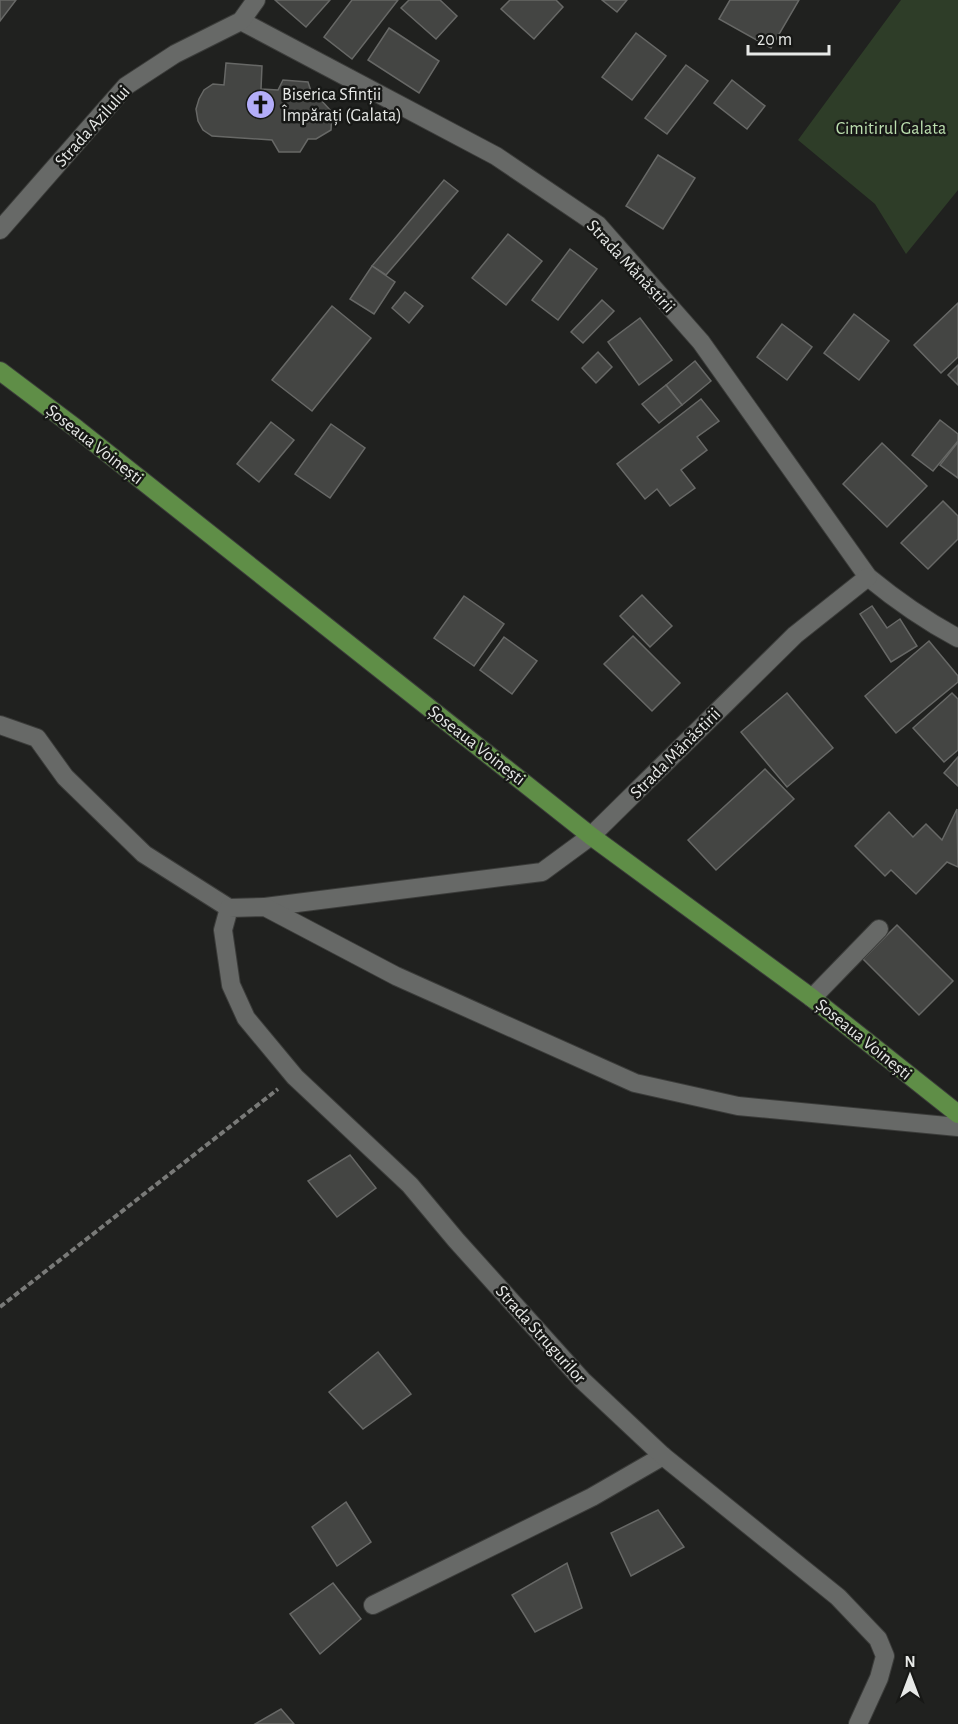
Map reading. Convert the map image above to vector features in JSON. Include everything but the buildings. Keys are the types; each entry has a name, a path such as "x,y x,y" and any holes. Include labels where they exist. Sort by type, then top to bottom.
{"main road":[{"name":"Șoseaua Voinești","path":"0,371 77,429 591,836 812,998 958,1114"}],"street":[{"path":"242,21 256,0"},
{"name":"Strada Azilului","path":"0,230 126,86 175,54 242,21"},
{"name":"Strada Mănăstirii","path":"242,21 496,156 598,225 701,342 868,577 925,619 958,638"},
{"name":"Strada Mănăstirii","path":"265,907 542,872 591,836 795,635 868,577"},
{"path":"0,725 37,738 65,777 144,854 229,908 265,907 396,976 635,1083 738,1106 958,1127"},
{"name":"Strada Strugurilor","path":"229,908 223,930 231,985 246,1018 295,1077 410,1185 456,1240 582,1380 663,1456 838,1598 878,1639 885,1656 879,1678 858,1724"},
{"path":"812,998 879,929"},
{"path":"373,1605 592,1497 663,1456"}],"path":[{"path":"0,1307 295,1077"}],"green space":[{"name":"Cimitirul Galata","path":"901,0 958,0 958,190 906,254 875,204 798,140"}],"place":[{"name":"Biserica Sfinții Împărați (Galata)","path":"261,104"}]}
